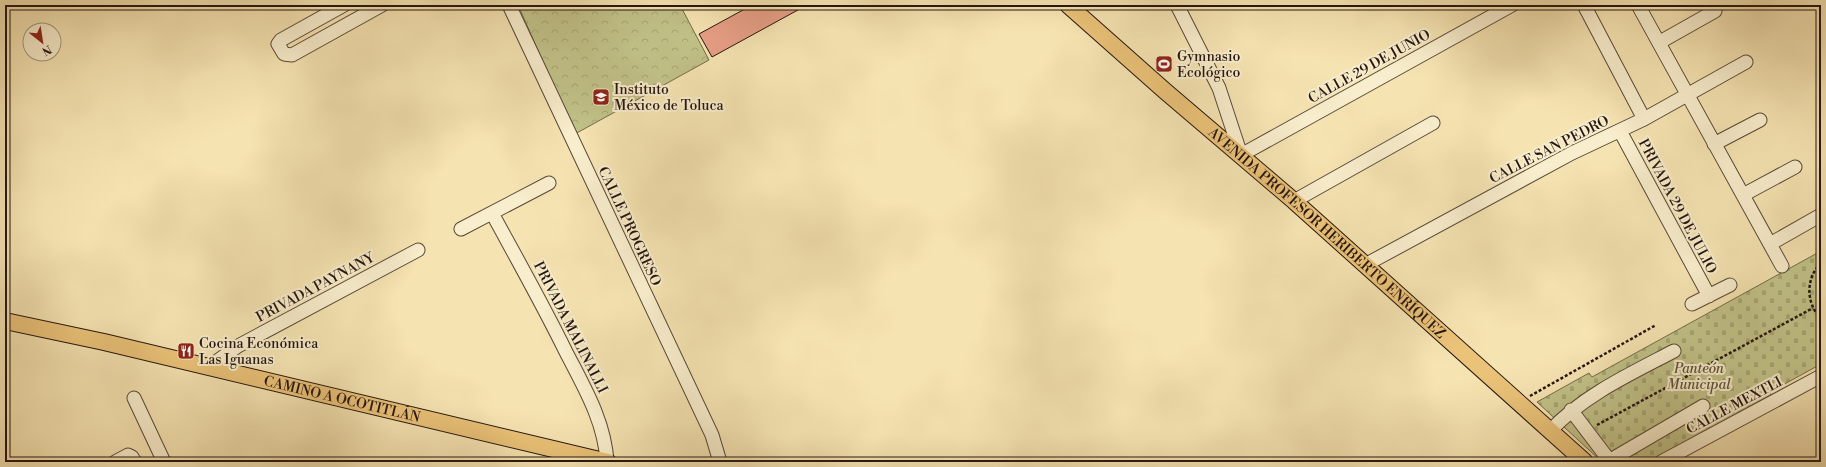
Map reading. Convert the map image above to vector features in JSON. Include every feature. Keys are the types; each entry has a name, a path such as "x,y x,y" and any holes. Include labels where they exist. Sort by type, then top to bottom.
{"main road":[{"name":"AVENIDA PROFESOR HERIBERTO ENRÍQUEZ","path":"1068,5 1165,91 1294,201 1517,403 1585,462"},
{"name":"CAMINO A OCOTITLÁN","path":"5,321 209,367 607,462"}],"street":[{"path":"344,5 281,40 278,44 284,54 292,55 382,5"},
{"name":"CALLE PROGRESO","path":"509,5 712,435 720,462"},
{"path":"1177,5 1219,88 1241,155"},
{"name":"CALLE 29 DE JUNIO","path":"1241,155 1512,5"},
{"path":"1584,5 1644,119"},
{"path":"1638,5 1660,42 1687,95 1782,266"},
{"path":"1660,42 1715,11"},
{"name":"CALLE SAN PEDRO","path":"1365,265 1572,153 1644,119 1746,62"},
{"path":"1714,144 1760,120"},
{"path":"1294,201 1433,123"},
{"name":"PRIVADA 29 DE JULIO","path":"1620,131 1708,296"},
{"path":"1743,195 1796,167"},
{"path":"461,229 549,183"},
{"name":"PRIVADA MALINALLI","path":"492,212 541,302 590,399 601,425 607,462"},
{"path":"1770,244 1821,215"},
{"name":"PRIVADA PAYNANY","path":"209,367 238,346 418,250"},
{"name":"PRIVADA 29 DE JULIO","path":"1692,304 1730,285"},
{"path":"1550,431 1571,410 1623,378 1674,351"},
{"name":"CALLE MEXTLI","path":"1661,462 1821,376"},
{"path":"134,398 164,462"},
{"path":"1571,410 1608,461 1703,406"},
{"path":"114,462 128,455 135,462"}],"path":[{"path":"1821,263 1816,268 1810,283 1809,298 1813,308 1821,319"},
{"path":"1586,431 1813,308"},
{"path":"1517,403 1656,325"}],"green space":[{"name":"Instituto México de Toluca","path":"518,5 680,5 709,60 575,134"},
{"name":"Panteón Municipal","path":"1821,251 1821,364 1770,392 1771,395 1648,462 1602,462 1537,402 1589,373 1592,377"}],"building":[{"path":"752,5 807,5 712,57 699,34"}],"place":[{"name":"Gymnasio Ecológico","path":"1164,64"},
{"name":"Instituto México de Toluca","path":"601,97"},
{"name":"Cocina Económica Las Iguanas","path":"186,351"}]}
